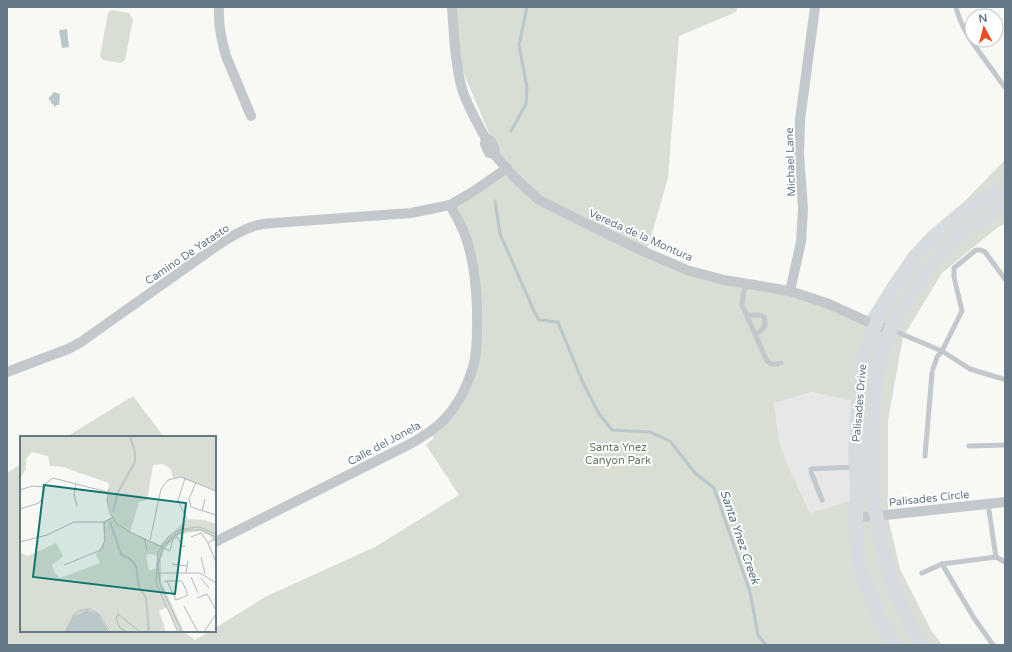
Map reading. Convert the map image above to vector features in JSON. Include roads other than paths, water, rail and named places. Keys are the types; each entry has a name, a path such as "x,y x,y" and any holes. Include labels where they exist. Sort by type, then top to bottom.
{"street":[{"path":"219,7 219,26 226,56 251,116"},
{"name":"Vereda de la Montura","path":"452,7 455,53 459,77 463,91 476,122 486,139 485,144 488,153 493,153 514,177 540,200 592,227 687,270 724,280 790,291 829,304 875,325 891,330"},
{"name":"Michael Lane","path":"790,291 801,242 803,208 799,154 800,120 814,7"},
{"name":"Camino De Yatasto","path":"7,372 68,349 80,342 218,245 229,238 258,225 412,214 450,205 474,191 507,168"},
{"name":"Palisades Drive","path":"895,645 879,619 859,566 856,518 857,483 855,455 860,371 867,346 885,302 895,284 919,252 933,237 965,210 1005,187"},
{"name":"Calle del Jonela","path":"216,541 412,443 430,432 445,420 456,406 473,367 478,331 473,264 466,238 459,220 450,205"},
{"name":"Palisades Drive","path":"922,645 912,628 896,592 884,553 873,498 871,442 877,378 882,354 891,330 918,283 930,267 960,236 983,219 1005,206"},
{"name":"Palisades Circle","path":"856,518 1005,502"}],"lane":[{"path":"956,7 969,38 1005,87"},
{"path":"925,456 933,371 937,357 942,351 962,311 954,277 954,268 976,250 981,250 985,252 1005,279"},
{"path":"745,284 742,304 767,361 771,364 781,363"},
{"path":"747,315 755,314 764,317 766,322 764,328 755,334"},
{"path":"891,330 942,351 970,369 1002,379"},
{"path":"968,446 1005,445"},
{"path":"822,500 811,469 856,467"},
{"path":"988,504 996,557"},
{"path":"922,573 942,564 996,557 1005,562"},
{"path":"942,564 974,618 993,645"}],"waterway":[{"name":"Santa Ynez Creek","path":"511,131 526,104 527,88 519,45 527,7"},
{"name":"Santa Ynez Creek","path":"495,201 500,234 534,311 539,320 558,322 583,383 599,414 612,430 650,432 670,441 695,473 714,488 750,592 758,635 766,645"}],"park label":[{"name":"Santa Ynez Canyon Park","path":"618,453"}]}
